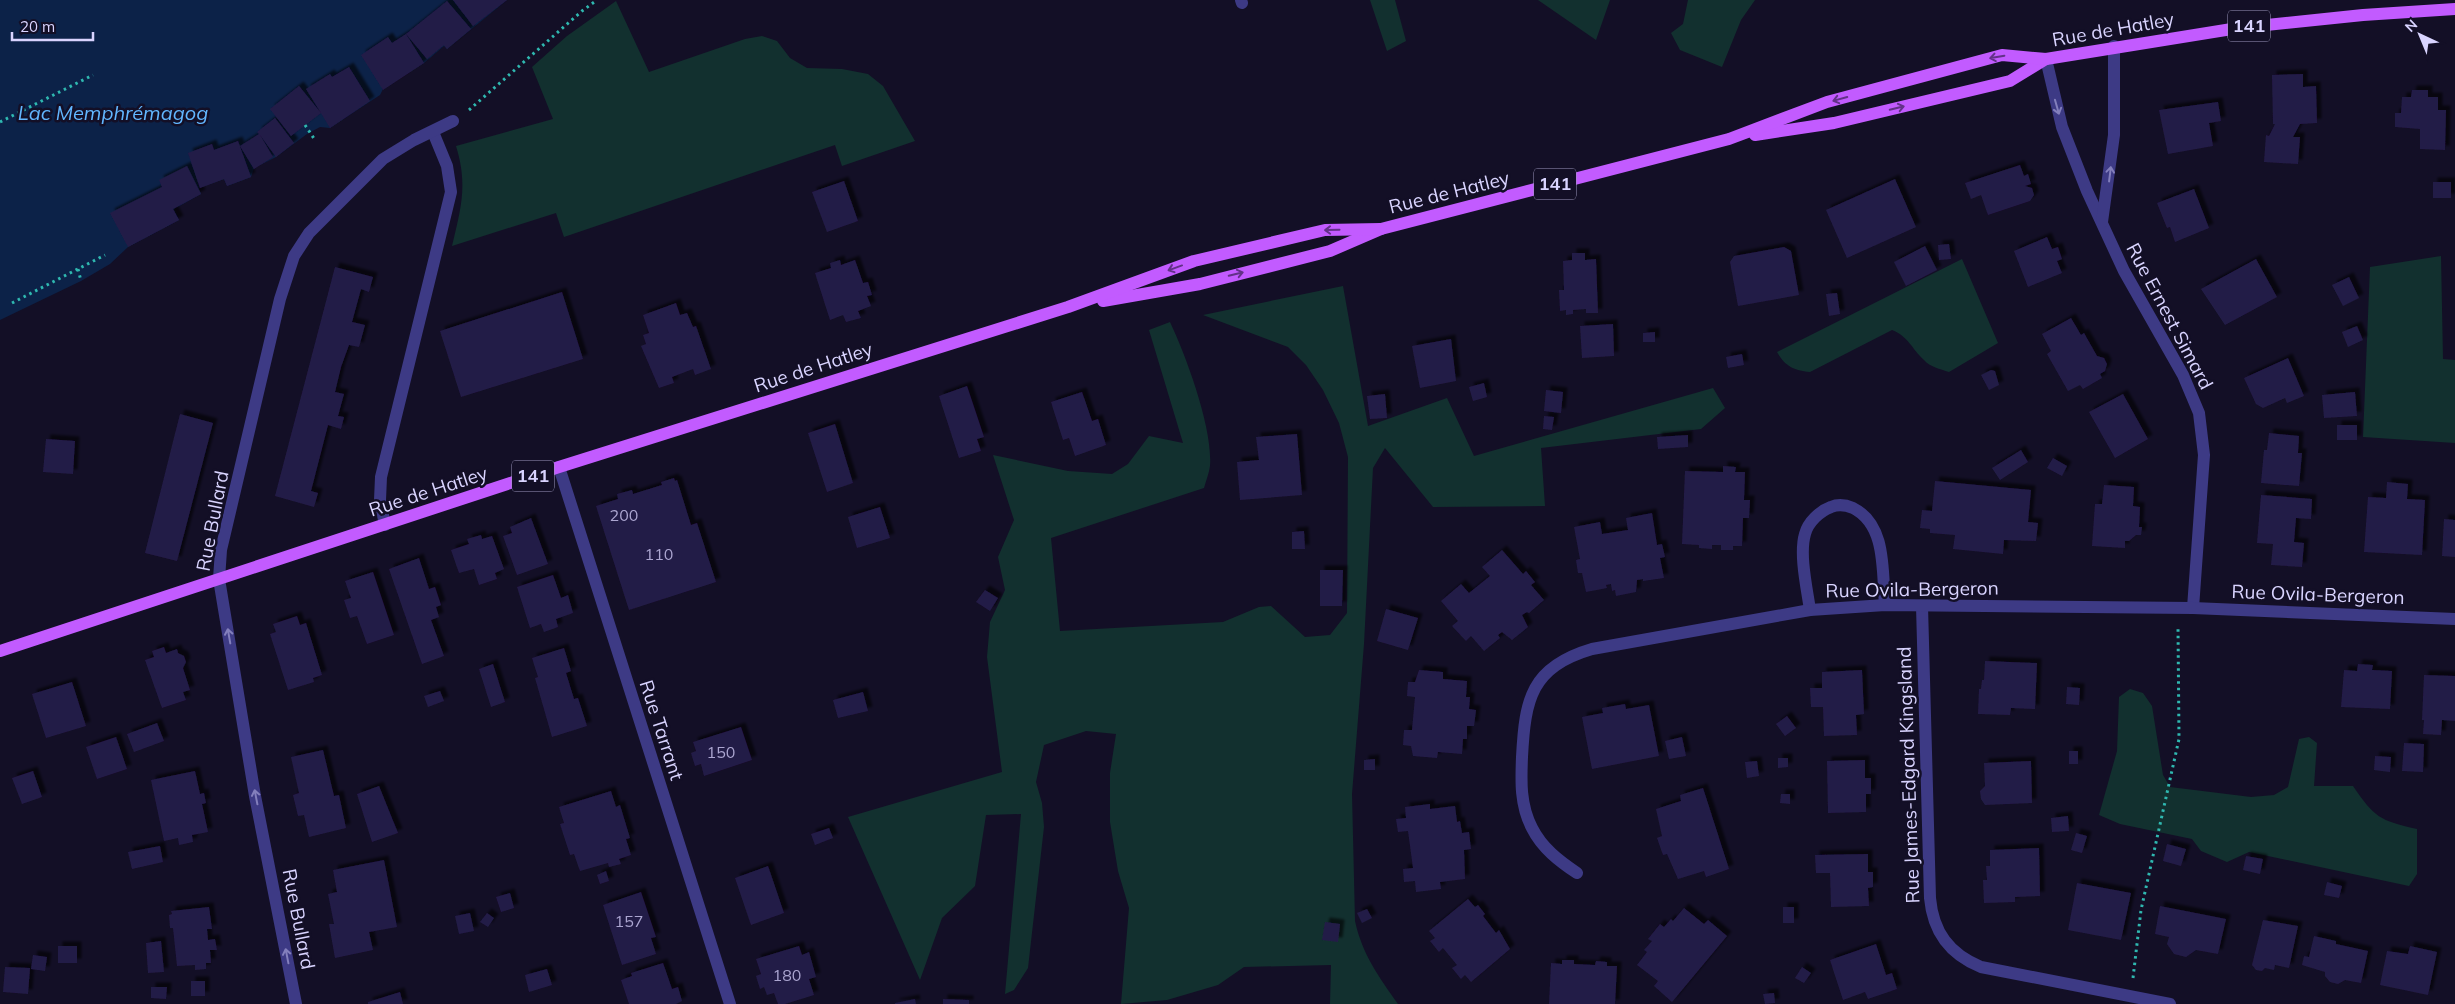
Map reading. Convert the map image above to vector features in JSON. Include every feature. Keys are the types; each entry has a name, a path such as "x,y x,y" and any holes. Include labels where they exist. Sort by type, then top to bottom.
{"main road":[{"name":"Rue de Hatley","path":"1729,139 1827,102 2002,55 2046,59 2114,46 2300,20 2455,9"},
{"name":"Rue de Hatley","path":"1068,307 1200,284 1330,251 1381,229 1729,139 1834,123 2010,80 2046,59"},
{"name":"Rue de Hatley","path":"0,651 559,467 1068,307 1194,261 1325,230 1381,229"}],"street":[{"path":"2102,222 2114,135 2114,46"},
{"name":"Rue Ernest Simard","path":"2046,59 2071,151 2124,271 2183,375 2199,414 2204,455 2193,608"},
{"name":"Rue Bullard","path":"296,1004 255,796 218,579 222,550 278,308 294,256 309,233 383,159 414,140 453,121"},
{"path":"385,524 380,500 381,477 451,192 447,166 433,132"},
{"name":"Rue Tarrant","path":"559,467 730,1004"},
{"path":"1810,610 1803,545 1805,532 1812,520 1832,506 1847,505 1861,512 1873,526 1878,538 1885,605"},
{"name":"Rue Ovila-Bergeron","path":"1578,873 1559,861 1544,846 1532,828 1523,801 1521,786 1527,707 1534,690 1545,675 1558,663 1575,654 1592,649 1810,610 1885,605 2193,608 2455,619"},
{"name":"Rue James-Edgard Kingsland","path":"1922,606 1930,898 1936,928 1944,941 1954,953 1981,967 2170,1004"}],"path":[{"path":"453,121 486,97 562,27 597,0"},
{"path":"0,122 93,75"},
{"path":"305,125 315,140"},
{"path":"12,302 105,255"},
{"path":"78,269 81,281"},
{"path":"2131,996 2141,910 2179,739 2178,608"}],"green space":[{"path":"1370,0 1395,0 1406,41 1387,51"},
{"path":"1538,0 1610,0 1596,40"},
{"path":"1688,0 1755,0 1741,20 1722,67 1680,50 1671,33 1683,24"},
{"path":"616,1 649,72 745,39 762,36 777,41 790,58 807,68 842,69 868,74 883,86 915,141 842,166 835,145 564,237 556,213 452,246 462,196 462,173 456,146 553,119 532,67 567,36"},
{"path":"2441,256 2443,359 2455,360 2455,443 2363,437 2370,267"},
{"path":"1962,259 1998,343 1949,372 1935,368 1926,362 1906,339 1892,330 1810,372 1790,366 1783,361 1777,352"},
{"path":"1343,286 1368,426 1447,398 1474,456 1713,388 1725,408 1701,429 1541,448 1545,506 1433,507 1385,448 1373,468 1364,644 1352,794 1355,921 1367,955 1398,1004 1330,1004 1331,965 1244,967 1218,985 1167,1000 1121,1004 1129,908 1118,871 1110,822 1110,773 1116,734 1086,731 1044,745 1036,782 1042,803 1044,827 1028,968 1014,990 1005,994 1021,814 986,815 975,886 942,918 920,980 848,817 1002,772 987,657 990,622 1005,590 998,557 1014,520 993,455 1068,471 1112,474 1128,464 1149,436 1183,443 1149,330 1170,322 1197,392 1207,432 1210,466 1204,488 1051,538 1060,631 1223,622 1259,607 1271,606 1305,637 1330,635 1347,613 1348,457 1339,423 1323,390 1306,365 1288,347 1203,315"},
{"path":"2130,689 2143,693 2152,706 2163,775 2170,787 2251,797 2274,795 2288,787 2299,739 2309,737 2317,743 2314,786 2353,786 2367,805 2379,816 2394,823 2417,829 2417,874 2409,886 2249,852 2227,862 2201,851 2192,839 2120,824 2099,815 2117,751 2119,697"}],"water":[{"name":"Lac Memphrémagog","path":"0,0 507,0 447,49 444,46 424,63 383,89 380,95 330,128 320,127 307,134 276,157 254,168 251,177 227,186 224,179 199,188 201,194 174,209 179,220 128,247 110,264 81,281 0,320"}],"building":[{"path":"453,0 507,0 473,26"},
{"path":"447,1 471,29 447,49 444,45 427,59 406,34"},
{"path":"406,34 424,63 383,90 361,55 388,37 392,43"},
{"path":"349,67 370,101 330,128 306,89 330,74 332,77"},
{"path":"2303,74 2303,87 2316,86 2317,123 2300,124 2293,137 2300,137 2298,164 2264,162 2266,135 2269,136 2275,124 2273,124 2272,75"},
{"path":"299,86 321,113 291,136 270,109"},
{"path":"2412,90 2428,90 2428,97 2438,97 2438,110 2446,110 2445,150 2420,149 2420,129 2395,127 2395,113 2401,113 2402,97 2411,97"},
{"path":"2218,102 2221,121 2209,123 2213,146 2168,154 2159,110"},
{"path":"275,118 294,143 276,157 260,135 273,157 254,169 240,146 259,134 257,132"},
{"path":"238,141 251,177 227,186 224,179 200,188 188,153 212,144 214,150"},
{"path":"2020,165 2024,176 2028,174 2031,184 2025,186 2032,188 2034,195 2030,201 1988,215 1981,195 1971,199 1965,183"},
{"path":"187,166 201,194 173,209 179,220 128,247 110,213 162,187 159,180"},
{"path":"1895,179 1916,227 1847,258 1826,210"},
{"path":"844,181 858,221 827,232 812,192"},
{"path":"2433,182 2451,182 2451,198 2433,198"},
{"path":"2194,189 2209,228 2175,242 2170,227 2167,228 2157,203"},
{"path":"2047,237 2052,249 2058,247 2062,259 2057,261 2062,273 2028,287 2014,251"},
{"path":"1949,244 1951,259 1939,260 1938,245"},
{"path":"1925,246 1937,270 1906,286 1894,262"},
{"path":"1784,247 1791,251 1799,295 1738,306 1730,262 1734,256"},
{"path":"1572,253 1585,253 1585,260 1596,259 1598,313 1586,313 1586,309 1573,310 1573,314 1566,315 1566,310 1560,311 1559,290 1564,290 1563,261 1572,260"},
{"path":"2256,259 2277,297 2225,325 2201,289"},
{"path":"840,260 841,265 855,260 863,283 868,282 872,295 867,296 871,306 858,311 861,318 846,322 843,315 830,320 815,273 831,268 830,263"},
{"path":"335,267 373,277 369,292 361,289 352,322 365,325 359,347 349,345 341,367 335,392 344,394 338,416 344,417 341,429 328,425 311,491 318,493 314,507 275,496"},
{"path":"2349,277 2359,298 2343,306 2332,285"},
{"path":"562,292 583,359 461,397 440,331"},
{"path":"1837,293 1840,314 1829,316 1826,294"},
{"path":"676,303 680,315 687,313 693,327 696,326 711,369 695,375 693,369 672,377 674,383 659,388 641,346 646,344 643,335 649,333 643,315"},
{"path":"2071,318 2081,335 2084,333 2097,356 2104,358 2107,364 2105,371 2100,374 2102,378 2083,389 2080,385 2068,391 2047,354 2051,351 2042,334"},
{"path":"1613,324 1614,356 1582,358 1580,326"},
{"path":"2357,326 2363,340 2348,347 2342,332"},
{"path":"1655,332 1655,342 1643,342 1643,333"},
{"path":"1451,339 1456,381 1420,388 1412,346"},
{"path":"1742,354 1744,365 1728,368 1726,357"},
{"path":"2288,358 2304,396 2287,403 2285,398 2263,408 2256,404 2244,378"},
{"path":"1991,370 1995,371 1999,385 1989,390 1981,375"},
{"path":"1484,383 1487,397 1473,401 1469,387"},
{"path":"967,386 984,437 977,439 981,451 959,458 939,396"},
{"path":"1546,390 1563,392 1561,413 1544,411"},
{"path":"1082,392 1092,421 1098,419 1106,445 1075,456 1069,438 1063,440 1051,402"},
{"path":"2355,392 2357,416 2324,418 2322,395"},
{"path":"1385,394 1387,418 1370,419 1367,396"},
{"path":"2123,394 2148,439 2115,458 2089,412"},
{"path":"180,414 213,423 177,561 145,553"},
{"path":"1544,416 1554,417 1552,430 1543,429"},
{"path":"835,424 853,483 827,492 808,433"},
{"path":"2337,425 2357,425 2357,440 2337,440"},
{"path":"2269,433 2299,436 2298,453 2302,453 2299,486 2261,483 2264,450 2267,450"},
{"path":"1297,434 1302,495 1240,500 1237,462 1259,460 1256,437"},
{"path":"1688,435 1688,447 1658,449 1657,437"},
{"path":"46,439 75,441 73,474 43,472"},
{"path":"2021,450 2028,462 2000,480 1992,468"},
{"path":"2053,458 2067,466 2062,476 2047,468"},
{"path":"1723,466 1736,467 1735,472 1745,472 1744,500 1750,500 1749,518 1743,518 1742,546 1733,546 1733,550 1721,550 1721,545 1712,545 1712,549 1699,548 1699,545 1682,544 1685,471 1723,472"},
{"path":"674,478 675,481 677,480 691,525 697,523 716,582 629,610 596,506 618,499 617,494 632,490 633,494 662,485 661,482"},
{"path":"1935,481 2031,490 2028,522 2038,523 2036,541 2004,540 2003,554 1953,549 1955,535 1930,533 1930,529 1920,528 1922,510 1932,511"},
{"path":"2387,482 2408,484 2407,499 2425,500 2422,555 2364,552 2368,497 2386,498"},
{"path":"2104,485 2134,487 2133,506 2140,507 2139,527 2142,527 2141,535 2136,535 2129,541 2125,541 2125,548 2092,546 2095,504 2102,504"},
{"path":"2261,495 2312,499 2311,519 2296,518 2294,542 2304,543 2302,567 2271,565 2273,544 2257,543"},
{"path":"880,507 890,538 857,548 848,517"},
{"path":"1652,513 1657,545 1662,544 1665,557 1660,558 1664,578 1637,580 1636,592 1616,596 1615,590 1612,591 1611,584 1606,585 1607,588 1586,592 1582,573 1578,573 1576,560 1580,559 1574,527 1600,522 1602,534 1628,530 1626,518"},
{"path":"531,518 548,564 517,575 503,536 512,533 510,527"},
{"path":"2444,519 2455,520 2455,557 2442,556"},
{"path":"1304,531 1305,549 1292,549 1292,532"},
{"path":"481,535 482,539 492,536 504,569 495,573 497,579 479,585 474,569 459,573 451,550 469,544 467,539"},
{"path":"1502,550 1523,574 1526,571 1535,582 1531,585 1544,600 1529,613 1527,612 1522,615 1528,627 1512,640 1502,632 1498,635 1500,638 1484,651 1471,636 1466,641 1452,626 1458,621 1441,601 1461,584 1469,593 1490,576 1482,567"},
{"path":"419,558 429,589 435,587 441,605 436,607 439,617 431,620 444,656 422,664 389,569"},
{"path":"1320,570 1343,570 1342,606 1320,606"},
{"path":"373,572 394,635 367,644 357,616 350,618 344,600 351,598 345,581"},
{"path":"553,575 561,598 568,595 573,613 556,619 558,627 544,632 541,624 530,628 517,587"},
{"path":"985,590 998,598 990,611 976,602"},
{"path":"1386,609 1418,618 1408,650 1377,641"},
{"path":"297,616 300,625 306,623 322,675 313,678 314,682 288,690 270,634 276,632 273,624"},
{"path":"164,647 166,653 177,649 178,653 184,656 186,662 183,668 190,690 183,692 186,700 162,708 145,660 154,657 152,651"},
{"path":"564,648 571,671 566,673 574,699 578,698 587,726 552,737 535,678 538,677 532,658"},
{"path":"1985,661 2037,663 2035,709 2011,708 2010,715 1978,714 1979,689 1981,689 1982,680 1984,680"},
{"path":"493,664 505,702 491,707 479,669"},
{"path":"2358,664 2373,665 2372,670 2392,671 2390,709 2341,707 2344,670 2357,671"},
{"path":"1419,670 1443,672 1443,679 1467,681 1466,697 1470,697 1469,709 1476,710 1474,726 1467,726 1467,739 1463,739 1462,754 1438,752 1437,758 1413,756 1411,746 1403,745 1404,730 1412,730 1415,697 1407,696 1408,682 1415,682"},
{"path":"1862,670 1864,714 1856,715 1857,735 1824,736 1823,707 1811,707 1810,688 1822,688 1822,672"},
{"path":"2424,675 2455,676 2455,721 2442,720 2441,735 2423,734"},
{"path":"72,682 86,726 46,738 32,694"},
{"path":"2067,687 2080,688 2079,705 2066,704"},
{"path":"440,691 444,701 428,707 424,696"},
{"path":"863,692 868,711 838,718 833,700"},
{"path":"1625,704 1626,709 1649,705 1659,756 1592,769 1582,717 1603,713 1602,708"},
{"path":"1787,716 1796,728 1785,736 1776,724"},
{"path":"157,723 164,741 134,752 127,734"},
{"path":"741,727 752,760 704,776 701,764 695,766 691,753 696,751 693,742"},
{"path":"116,737 127,769 97,779 86,747"},
{"path":"1682,737 1686,756 1669,759 1665,741"},
{"path":"2404,743 2424,744 2423,772 2402,771"},
{"path":"323,750 334,796 339,795 346,828 309,837 304,815 298,816 293,795 299,793 291,757"},
{"path":"2069,751 2078,751 2078,764 2069,764"},
{"path":"2375,756 2391,757 2390,772 2374,770"},
{"path":"1778,758 1788,758 1788,767 1778,768"},
{"path":"1375,759 1375,770 1364,770 1364,760"},
{"path":"1865,760 1865,778 1871,778 1871,794 1866,794 1866,812 1828,813 1827,761"},
{"path":"1757,761 1759,776 1747,778 1745,762"},
{"path":"2031,761 2032,803 1985,805 1981,799 1980,791 1985,786 1984,763"},
{"path":"33,771 42,797 22,804 12,778"},
{"path":"195,771 200,794 204,793 206,803 202,804 208,832 192,835 193,842 179,845 178,838 164,841 151,780"},
{"path":"379,786 398,833 372,842 357,794"},
{"path":"1703,788 1729,869 1706,877 1704,871 1678,879 1667,854 1663,855 1657,838 1662,836 1656,809 1681,801 1680,795"},
{"path":"611,791 616,807 620,805 630,838 626,839 631,855 619,859 621,864 609,867 608,863 580,871 574,854 570,855 560,824 564,823 559,807"},
{"path":"1781,794 1790,794 1790,804 1780,803"},
{"path":"1430,804 1430,809 1455,806 1457,822 1460,821 1462,833 1469,832 1471,849 1464,850 1465,879 1440,882 1441,889 1416,892 1415,881 1404,882 1403,869 1413,868 1408,831 1398,832 1396,819 1406,818 1405,807"},
{"path":"2068,816 2069,831 2052,832 2051,818"},
{"path":"829,828 833,838 815,845 811,834"},
{"path":"2076,833 2087,836 2082,853 2071,850"},
{"path":"2167,844 2186,849 2181,866 2163,861"},
{"path":"160,846 163,862 132,869 128,852"},
{"path":"2039,848 2040,896 2015,897 2015,902 1984,903 1983,880 1987,880 1986,866 1990,866 1990,850"},
{"path":"1868,854 1868,872 1873,872 1873,887 1868,888 1869,906 1831,907 1830,873 1816,873 1815,855"},
{"path":"2246,856 2263,859 2260,874 2243,870"},
{"path":"384,860 397,927 369,932 373,950 335,958 329,924 334,924 328,894 337,892 333,870"},
{"path":"768,866 784,913 751,925 735,878"},
{"path":"606,871 609,881 600,884 597,875"},
{"path":"2327,882 2342,886 2339,898 2324,895"},
{"path":"2077,883 2131,893 2121,940 2068,930"},
{"path":"641,892 656,937 651,938 656,954 622,965 603,905"},
{"path":"510,893 514,908 501,912 496,897"},
{"path":"1468,899 1475,907 1478,905 1485,914 1483,916 1496,933 1499,930 1510,949 1471,982 1465,975 1461,979 1452,968 1457,965 1443,948 1439,952 1430,941 1435,938 1429,931"},
{"path":"2160,906 2226,919 2218,954 2196,950 2186,957 2174,954 2167,944 2169,937 2155,934"},
{"path":"209,907 212,929 207,929 208,940 215,939 217,950 210,950 211,963 206,963 206,969 195,970 195,965 177,966 173,928 170,928 169,915 172,914 171,911"},
{"path":"1783,907 1794,907 1794,923 1783,923"},
{"path":"1684,908 1704,924 1708,920 1727,936 1672,1002 1654,986 1658,981 1637,965 1647,952 1644,950 1652,941 1648,939 1660,924 1664,927 1671,919 1673,921"},
{"path":"1367,909 1372,918 1362,923 1357,913"},
{"path":"470,913 474,931 459,934 455,916"},
{"path":"487,913 494,918 488,927 480,922"},
{"path":"2263,920 2298,926 2289,968 2275,965 2274,970 2265,968 2262,971 2256,970 2252,965"},
{"path":"1325,922 1340,924 1338,942 1322,940"},
{"path":"2314,936 2336,941 2336,944 2368,951 2361,983 2345,980 2338,984 2330,982 2325,976 2325,972 2302,965 2304,956 2309,957"},
{"path":"161,941 164,972 148,973 146,943"},
{"path":"1876,944 1886,975 1892,973 1897,989 1868,999 1865,992 1843,1000 1830,960"},
{"path":"58,946 77,946 77,963 58,963"},
{"path":"799,946 802,955 809,952 816,977 809,979 814,995 785,1004 778,1004 774,993 767,995 764,987 760,989 756,976 761,974 756,959"},
{"path":"2410,946 2437,952 2428,995 2380,985 2387,951 2408,954"},
{"path":"33,955 47,957 45,971 31,969"},
{"path":"1562,960 1574,960 1574,964 1595,965 1596,961 1607,962 1607,966 1617,966 1615,1004 1549,1004 1551,963 1562,964"},
{"path":"663,963 672,989 678,987 682,1001 676,1004 629,1004 621,980 632,976 631,973"},
{"path":"5,967 30,968 28,994 3,992"},
{"path":"1802,967 1811,973 1804,983 1795,978"},
{"path":"547,969 552,985 529,992 525,975"},
{"path":"191,981 205,981 205,996 191,996"},
{"path":"151,987 167,987 166,999 151,998"},
{"path":"400,992 403,1004 368,1004 368,1002"},
{"path":"1774,993 1775,1003 1765,1004 1763,994"},
{"path":"915,999 916,1004 895,1004 895,1003"},
{"path":"943,999 969,1000 969,1004 943,1004"}]}
